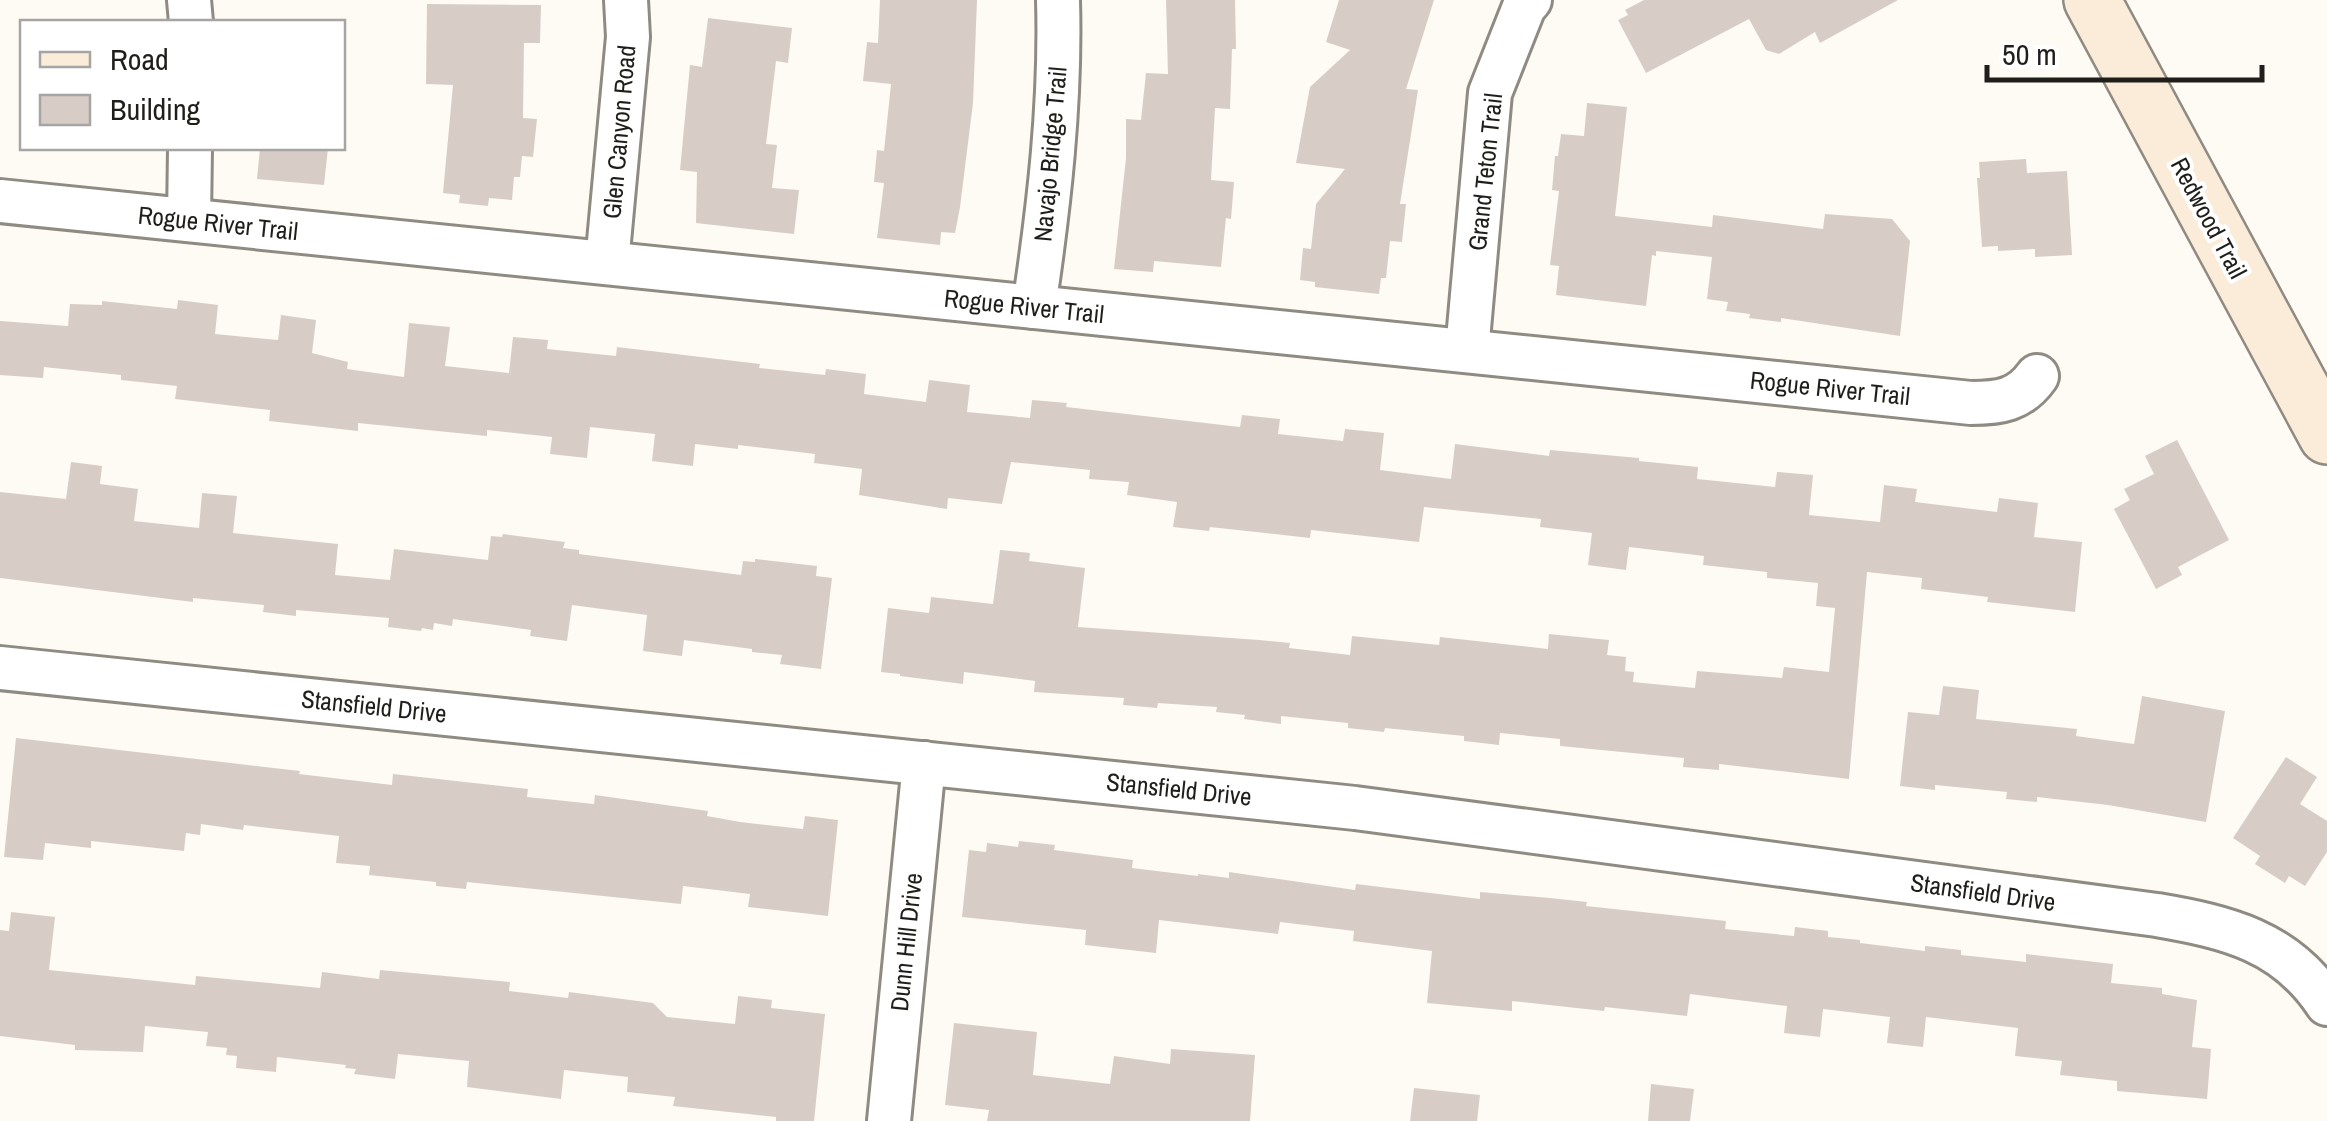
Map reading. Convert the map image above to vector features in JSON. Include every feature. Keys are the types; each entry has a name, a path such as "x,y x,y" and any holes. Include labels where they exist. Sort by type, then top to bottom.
{"street":[{"name":"Glen Canyon Road","path":"607,263 628,36 626,0"},
{"name":"Navajo Bridge Trail","path":"1034,307 1046,224 1060,56 1058,0"},
{"name":"Grand Teton Trail","path":"1467,351 1490,93 1530,0"},
{"name":"Redwood Trail","path":"2092,0 2327,436"},
{"path":"189,220 190,150"},
{"name":"Rogue River Trail","path":"0,201 1971,403 2011,400 2027,390 2038,376"},
{"name":"Stansfield Drive","path":"0,668 1355,808 2218,926 2271,948 2311,980 2327,1004"},
{"name":"Dunn Hill Drive","path":"889,1121 924,762"}],"building":[{"path":"880,0 977,0 973,103 960,207 955,233 941,232 940,245 877,238 884,183 874,182 877,150 884,151 891,84 863,81 867,42 878,43"},
{"path":"1166,0 1235,0 1236,49 1232,49 1230,109 1215,108 1211,180 1234,182 1231,219 1226,218 1221,267 1154,261 1153,272 1114,269 1126,158 1126,119 1141,120 1146,73 1168,74"},
{"path":"1339,0 1434,0 1406,89 1418,90 1400,204 1406,204 1402,242 1390,241 1386,278 1381,278 1379,294 1315,287 1315,282 1300,280 1303,248 1311,249 1316,204 1345,169 1296,163 1310,87 1350,50 1326,42"},
{"path":"1644,0 1898,0 1820,43 1815,32 1779,54 1766,50 1749,19 1646,73 1618,20 1628,15 1625,10"},
{"path":"427,4 541,5 540,43 524,43 523,118 537,119 533,157 522,156 520,177 514,177 512,200 489,198 488,206 459,203 460,195 443,193 453,85 426,84"},
{"path":"708,18 792,28 788,63 776,61 766,144 777,145 772,188 799,190 794,234 696,223 697,172 680,170 690,65 702,67"},
{"path":"1587,103 1627,107 1615,216 1712,227 1713,215 1823,229 1825,214 1892,219 1910,241 1900,336 1781,318 1781,322 1749,318 1750,314 1726,311 1728,302 1707,299 1712,257 1656,251 1656,256 1652,255 1646,306 1556,295 1559,266 1550,265 1559,191 1552,190 1555,156 1561,134 1584,136"},
{"path":"260,150 328,150 324,185 257,179"},
{"path":"2026,159 2027,173 2067,171 2072,255 2035,257 2035,249 1998,251 1998,246 1982,247 1979,162"},
{"path":"178,300 218,305 215,334 278,340 281,315 316,320 312,353 348,362 347,369 404,377 409,323 450,327 445,366 509,373 513,337 548,340 547,349 616,356 617,347 760,364 759,368 825,375 826,369 866,374 864,394 926,402 929,380 970,385 967,412 1030,418 1032,400 1240,427 1242,415 1280,419 1278,434 1343,441 1345,429 1384,433 1380,470 1451,479 1455,444 1549,456 1550,450 1639,458 1698,467 1697,479 1775,487 1777,472 1813,475 1809,515 1880,522 1884,485 1917,489 1915,502 1997,512 1999,498 2038,503 2034,537 2082,542 2075,612 1987,602 1988,597 1921,589 1922,578 1867,572 1849,779 1719,764 1719,770 1683,767 1684,758 1560,746 1560,739 1500,733 1499,745 1464,741 1464,736 1385,728 1384,732 1348,728 1348,723 1281,716 1281,724 1216,712 1217,707 1123,705 1124,698 1034,692 1035,681 964,672 963,684 900,676 881,672 888,608 929,613 931,597 993,604 1000,550 1030,553 1029,561 1085,568 1078,627 1290,643 1289,648 1350,655 1352,636 1439,645 1440,637 1548,649 1549,634 1609,640 1607,655 1626,657 1625,671 1634,672 1633,682 1695,688 1697,671 1782,678 1784,667 1829,672 1835,608 1816,606 1818,583 1703,565 1704,556 1629,547 1626,570 1588,565 1592,533 1540,527 1541,519 1424,507 1419,542 1311,530 1310,538 1210,527 1209,531 1173,527 1177,502 1127,495 1129,482 1089,479 1090,470 1011,462 1002,504 948,498 947,509 859,495 862,469 814,463 815,454 695,444 693,466 652,461 655,434 590,427 587,458 550,454 552,437 487,430 487,436 358,423 358,431 269,421 270,410 175,399 177,386 121,380 121,375 44,367 43,378 0,375 0,321 68,326 70,304 102,305 102,301 177,309"},
{"path":"2177,440 2229,540 2178,567 2182,575 2156,589 2114,509 2130,500 2124,489 2154,474 2145,456"},
{"path":"71,462 102,466 100,484 138,489 134,521 199,528 202,493 237,496 233,533 338,544 335,575 390,580 394,549 488,560 491,536 503,534 565,542 563,548 579,550 579,554 741,575 743,561 755,559 817,566 816,576 832,578 821,669 780,664 782,655 684,640 682,656 643,651 647,615 572,605 567,641 530,636 531,630 453,619 452,626 434,623 433,630 421,631 388,627 389,618 296,610 296,616 263,612 264,605 193,598 193,602 0,578 0,492 66,499"},
{"path":"1943,686 1979,690 1976,719 2077,729 2076,736 2134,744 2142,696 2225,711 2206,822 2108,805 2037,797 2037,802 2006,799 2007,792 1900,786 1908,712 1939,715"},
{"path":"16,738 392,785 393,774 528,789 527,797 594,804 595,795 708,811 707,816 740,822 803,829 805,816 838,820 828,916 748,907 750,894 683,886 681,904 467,882 466,889 436,886 436,882 369,875 370,866 336,863 339,836 244,825 243,830 201,824 200,835 186,833 184,851 91,841 91,848 45,843 43,860 4,857"},
{"path":"2286,757 2317,777 2300,804 2327,821 2327,852 2305,886 2289,876 2285,883 2255,864 2260,856 2233,838"},
{"path":"1019,841 1055,845 1054,850 1133,860 1132,868 1198,876 1229,878 1229,872 1355,890 1356,884 1480,899 1480,892 1550,898 1587,902 1586,906 1726,921 1725,929 1794,936 1795,927 1828,931 1828,937 1860,943 1925,951 1925,946 1961,950 1961,955 2026,962 2026,954 2113,964 2111,983 2162,988 2162,994 2197,1000 2192,1047 2211,1049 2207,1099 2117,1091 2117,1081 2060,1075 2062,1061 2015,1056 2018,1028 1926,1017 1923,1047 1887,1043 1890,1017 1823,1009 1820,1037 1784,1033 1787,1006 1690,994 1687,1016 1512,1001 1512,1011 1427,1003 1432,951 1353,941 1354,931 1280,922 1278,934 1159,920 1156,953 1085,945 1086,930 962,917 969,850 986,852 987,843 1018,847"},
{"path":"11,912 55,917 49,970 195,985 196,976 320,988 322,972 379,979 380,970 510,982 509,991 568,998 569,992 653,1003 667,1017 735,1024 738,996 772,1000 771,1008 825,1014 814,1121 776,1121 776,1117 673,1106 675,1097 627,1092 628,1077 564,1070 561,1099 467,1087 469,1061 398,1054 395,1079 354,1074 356,1069 345,1068 346,1065 277,1057 276,1072 236,1068 237,1056 226,1055 227,1048 206,1046 208,1032 145,1026 143,1052 75,1050 75,1045 0,1036 0,930 9,931"},
{"path":"954,1023 1037,1032 1033,1075 1110,1084 1114,1056 1170,1064 1171,1049 1255,1055 1250,1121 987,1121 989,1110 945,1105"},
{"path":"1651,1084 1694,1089 1690,1121 1648,1121"},
{"path":"1414,1088 1480,1095 1477,1121 1410,1121"}]}
